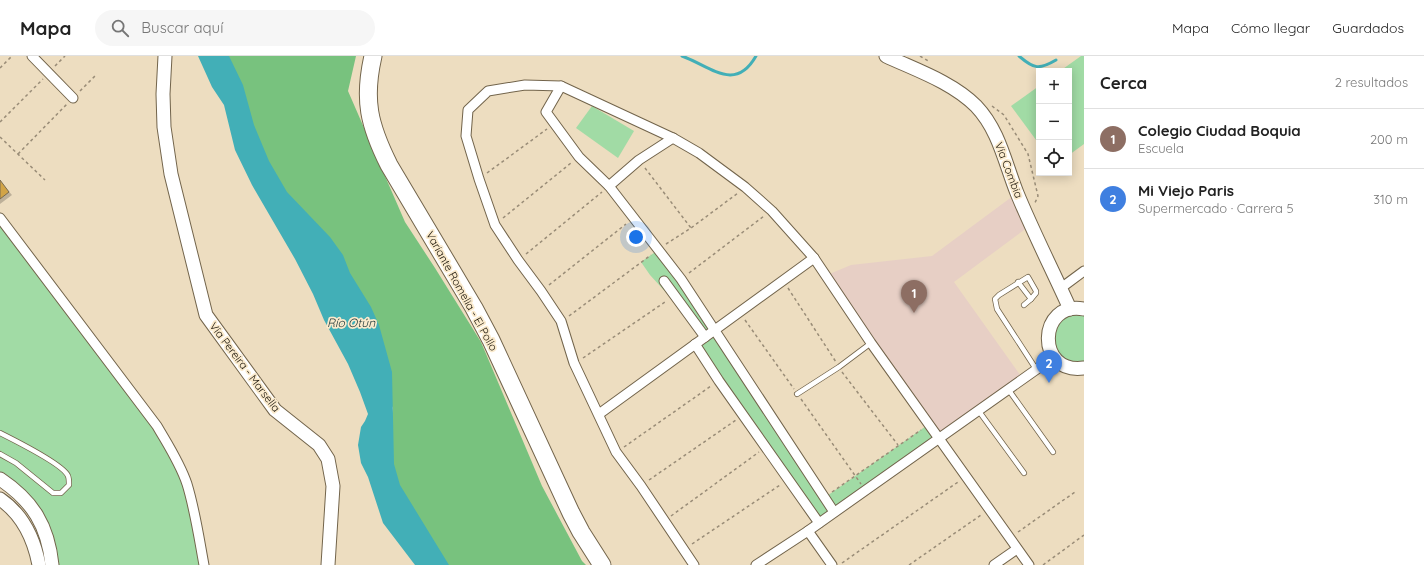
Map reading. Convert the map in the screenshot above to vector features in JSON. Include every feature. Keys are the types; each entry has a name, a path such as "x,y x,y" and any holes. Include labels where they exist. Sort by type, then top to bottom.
{"highway":[{"name":"Variante Romelia - El Pollo","path":"373,56 369,78 368,107 379,144 491,340 574,519 584,538 602,565"}],"main road":[{"name":"Vía Pereira - Marsella","path":"165,56 163,94 164,127 170,174 206,315 275,410 319,445 328,459 334,486 328,565"},
{"name":"Vía Combia","path":"886,56 934,77 962,94 976,106 990,125 1000,143 1017,193 1070,309"},
{"path":"1084,309 1070,309 1062,312 1056,317 1051,324 1047,341 1049,349 1059,362 1067,367 1084,369"},
{"path":"0,479 13,487 23,497 38,517 48,541 52,565"},
{"path":"0,499 16,513 26,528 32,541 39,565"}],"street":[{"path":"32,56 73,98"},
{"path":"694,565 665,520 616,452 574,364 561,321 518,260 495,224 466,136 468,110 488,91 525,85 561,86 699,152 746,187 772,211 814,258 871,343 1029,565"},
{"path":"561,86 546,112 579,157 609,186 681,279 834,512"},
{"path":"609,186 639,160 672,138"},
{"path":"0,218 157,426 170,448 187,484 196,519 204,565"},
{"path":"599,414 814,258"},
{"path":"1061,288 1084,271"},
{"path":"664,281 705,337"},
{"path":"695,344 719,381 819,523"},
{"path":"756,565 808,531 1054,357"},
{"path":"808,531 832,565"},
{"path":"994,565 1017,549"}],"lane":[{"path":"1024,305 1036,293 1036,290 1029,278 1026,277 995,299 997,310 1036,369"},
{"path":"1018,282 1031,299"},
{"path":"797,394 839,367 871,343"},
{"path":"1008,389 1053,452"},
{"path":"978,410 1024,472"},
{"path":"0,433 26,446 63,469 68,475 69,485 61,493 53,493 16,463 0,454"}],"path":[{"path":"0,68 12,56"},
{"path":"0,122 65,56"},
{"path":"18,154 97,74"},
{"path":"479,179 554,124"},
{"path":"0,137 45,180"},
{"path":"495,224 579,157"},
{"path":"639,160 690,228"},
{"path":"518,260 609,186"},
{"path":"561,321 746,187"},
{"path":"681,279 772,211"},
{"path":"541,291 633,217"},
{"path":"574,364 666,302"},
{"path":"740,312 865,490"},
{"path":"616,452 719,381"},
{"path":"641,486 743,415"},
{"path":"824,498 929,424"},
{"path":"665,520 766,448"},
{"path":"839,565 966,476"},
{"path":"684,550 788,479"},
{"path":"1010,538 1075,492"},
{"path":"909,565 989,509"},
{"path":"1042,565 1084,535"}],"shaded area":[{"path":"1017,193 1032,224 954,282 1023,379 939,438 827,275 851,265 932,256"}],"green space":[{"path":"218,56 356,56 348,91 405,222 481,342 542,486 582,561 586,565 440,565 384,458 393,408 263,171"},
{"path":"1081,56 1084,56 1084,144 1072,153 1072,68 1064,68"},
{"path":"1036,88 1036,140 1011,106"},
{"path":"592,106 634,131 618,158 576,128"},
{"path":"4,223 157,426 180,468 204,565 58,565 53,538 0,475 0,227"},
{"path":"658,250 824,498 929,424 939,438 819,523 695,344 701,339 671,298 650,275 641,262"},
{"path":"1084,309 1084,370 1067,367 1048,332 1051,324"}],"water":[{"name":"Río Otún","path":"198,56 229,56 243,85 254,125 269,161 287,192 330,237 343,255 350,273 371,307 379,325 392,372 394,464 400,485 449,565 415,565 383,523 368,477 361,463 358,445 361,427 368,414 360,392 348,364 324,320 313,294 295,259 252,185 235,150 224,105 212,87"}],"building":[{"path":"0,180 9,192 0,199"}],"waterway":[{"path":"682,56 722,74 731,75 740,73 748,67 756,56"},
{"path":"1019,56 1029,64 1037,67 1041,67 1056,60"}],"place":[{"name":"Colegio Ciudad Boquia","path":"914,313"},
{"name":"Mi Viejo Paris","path":"1049,383"}]}
